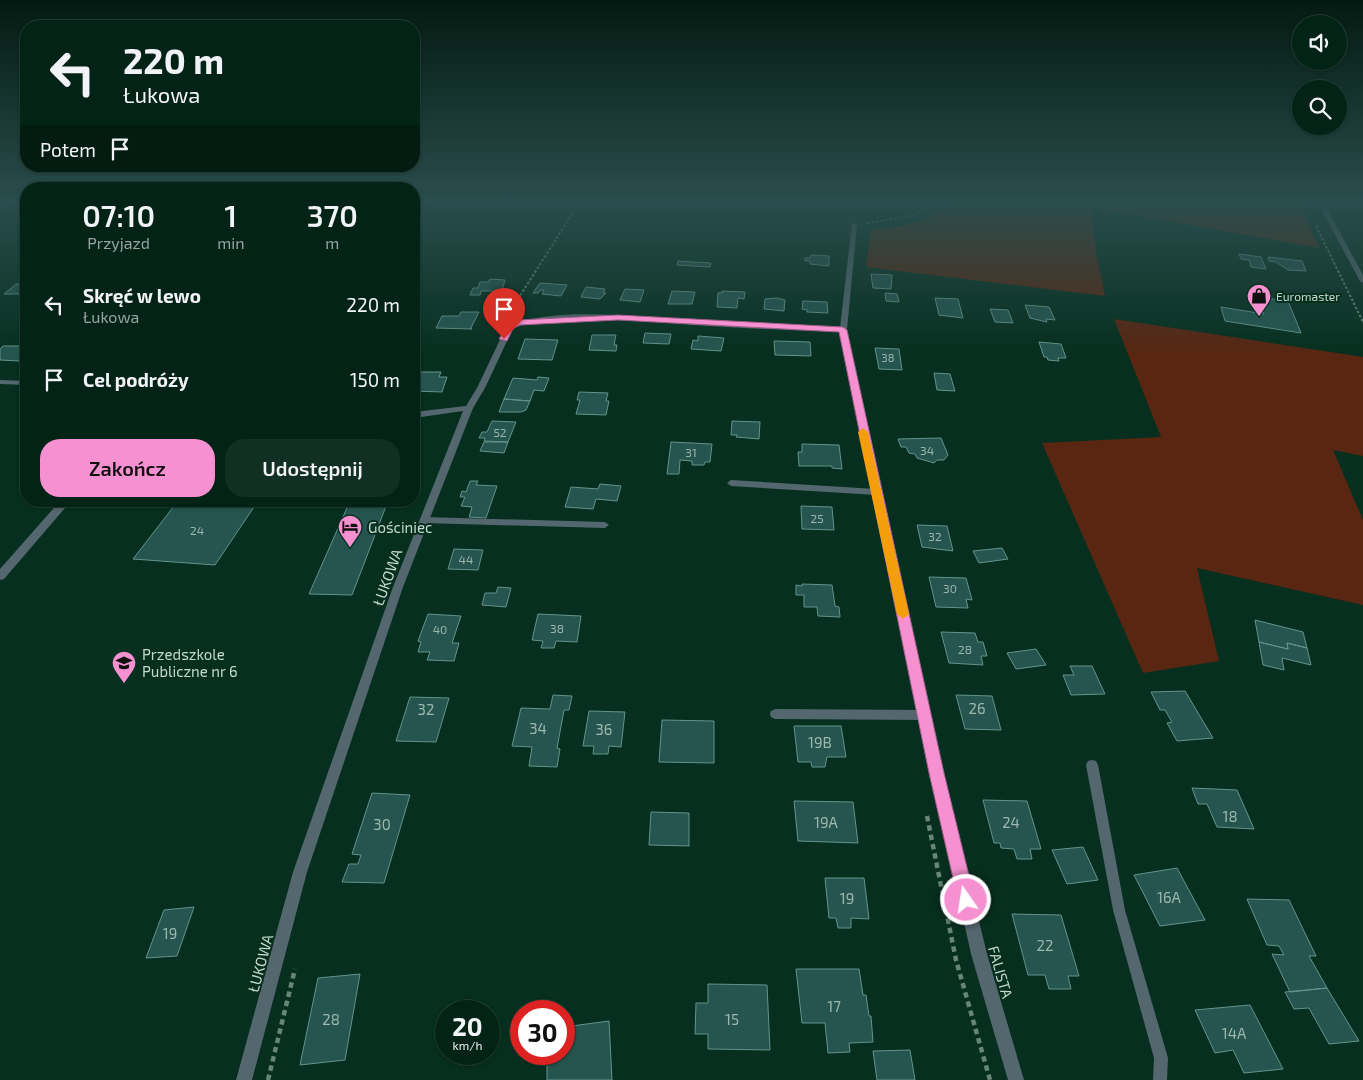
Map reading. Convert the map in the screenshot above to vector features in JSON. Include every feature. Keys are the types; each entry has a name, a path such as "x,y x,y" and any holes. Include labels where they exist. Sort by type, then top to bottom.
{"street":[{"name":"FALISTA","path":"851,253 850,288 843,330 876,492 979,954 1016,1080"},
{"path":"1348,253 1363,281"},
{"path":"510,327 518,322 618,318 843,330"},
{"name":"ŁUKOWA","path":"244,1080 300,872 398,587 468,408 481,388 510,327"},
{"path":"0,382 20,383"},
{"path":"420,414 468,408"},
{"path":"0,576 61,507"}],"lane":[{"path":"731,483 876,492"},
{"path":"424,520 605,525"},
{"path":"775,714 925,715"},
{"path":"1092,765 1119,910 1161,1058 1160,1080"}],"path":[{"path":"510,327 516,302 546,253"},
{"path":"1329,253 1363,322"},
{"path":"926,809 956,960 990,1080"},
{"path":"268,1080 296,966"}],"shaded area":[{"path":"868,253 1096,253 1105,296 866,267"},
{"path":"1114,319 1363,357 1363,456 1333,450 1363,520 1363,605 1197,568 1219,661 1143,673 1042,443 1161,437"}],"building":[{"path":"1239,254 1261,257 1266,269 1251,267 1249,260 1241,259"},
{"path":"811,255 829,256 829,266 810,264 810,261 805,261 805,258 810,258"},
{"path":"1268,257 1302,261 1306,271 1288,270 1276,262 1269,261"},
{"path":"678,261 711,263 710,267 677,265"},
{"path":"871,274 892,275 891,289 873,288"},
{"path":"490,279 505,280 502,291 481,291 480,295 470,295 473,288 478,288 480,282 489,282"},
{"path":"540,283 567,285 561,296 542,294 544,290 533,293"},
{"path":"16,284 20,284 20,294 4,294"},
{"path":"586,287 605,289 603,293 606,293 600,299 581,297"},
{"path":"625,289 644,290 640,302 620,300"},
{"path":"672,291 695,292 692,304 668,304"},
{"path":"722,291 745,292 744,299 738,298 737,308 717,307 718,293 722,293"},
{"path":"885,293 897,294 899,302 886,301"},
{"name":"Euromaster","path":"1258,297 1288,301 1301,333 1225,321 1221,307 1264,314"},
{"path":"777,298 785,300 784,311 764,309 765,299"},
{"path":"935,298 958,299 963,318 939,315"},
{"path":"803,301 827,302 828,313 807,312 807,310 802,309"},
{"path":"1025,305 1049,307 1055,320 1046,319 1047,322 1030,318"},
{"path":"990,309 1008,310 1013,323 995,322"},
{"path":"461,312 479,312 472,329 436,328 442,316 459,316"},
{"path":"645,333 671,334 669,344 643,343"},
{"path":"592,335 616,335 614,345 617,345 616,351 589,350"},
{"path":"698,336 724,338 721,351 691,349 693,340 698,341"},
{"path":"525,339 558,340 552,360 518,359"},
{"path":"774,341 810,342 811,356 775,355"},
{"path":"1039,342 1061,344 1066,358 1058,358 1059,361 1048,360 1047,357 1044,357"},
{"path":"3,346 20,346 20,361 0,360 0,349"},
{"path":"875,348 899,349 902,370 879,369"},
{"path":"420,372 441,372 439,377 447,377 442,392 420,391"},
{"path":"934,373 950,374 955,391 937,390"},
{"path":"538,377 549,378 544,391 534,390 530,401 504,399 513,378 537,380"},
{"path":"579,392 608,393 606,401 609,401 606,415 576,414 580,400 577,400"},
{"path":"504,399 530,401 526,410 521,412 499,412"},
{"path":"492,421 516,422 508,442 484,441 485,438 479,438 482,432 487,432"},
{"path":"732,421 760,422 759,439 731,435"},
{"path":"941,438 948,455 944,460 937,460 934,463 917,458 915,454 909,453 906,447 901,447 898,439"},
{"path":"484,442 508,442 504,453 480,451"},
{"path":"671,442 712,444 710,462 705,462 704,465 692,465 692,461 680,460 679,474 667,474"},
{"path":"802,444 839,445 842,469 832,468 832,466 799,466 798,452 802,452"},
{"path":"470,481 478,481 476,485 497,486 486,518 469,517 472,507 461,506 465,497 460,497 462,491 466,492"},
{"path":"600,484 621,486 617,501 596,499 593,509 565,507 571,487 598,489"},
{"path":"801,506 832,507 834,530 802,529"},
{"path":"173,507 254,507 215,565 133,559"},
{"name":"Gościniec","path":"347,507 386,507 352,595 309,594"},
{"path":"917,525 947,526 953,551 922,547"},
{"path":"1002,548 1008,559 979,563 973,551"},
{"path":"454,549 483,550 478,570 448,569"},
{"path":"929,577 966,578 972,600 966,599 968,608 936,607"},
{"path":"802,584 832,585 835,606 839,607 840,617 818,616 817,607 804,607 804,595 796,595 796,585 802,586"},
{"path":"498,587 511,588 506,607 482,605 485,593 496,593"},
{"path":"428,614 461,616 452,643 459,643 454,661 427,660 430,652 418,652 421,642 418,641"},
{"path":"538,614 581,616 577,642 556,641 554,648 541,648 543,641 532,640"},
{"path":"1255,620 1303,632 1307,648 1287,643 1288,649 1259,642"},
{"path":"941,632 975,633 978,642 983,642 987,656 981,656 983,665 949,663"},
{"path":"1259,642 1288,649 1287,643 1307,648 1311,665 1282,658 1284,670 1263,665"},
{"path":"1036,649 1046,665 1016,669 1007,653"},
{"path":"1070,666 1092,666 1105,694 1071,695 1063,675 1074,675"},
{"path":"1185,691 1213,738 1177,741 1167,723 1172,722 1165,710 1160,710 1151,692"},
{"path":"553,695 572,696 569,710 564,710 557,748 560,749 557,767 529,766 532,747 512,746 521,708 550,709"},
{"path":"956,695 992,696 1001,730 965,729"},
{"path":"410,697 449,698 436,742 396,741"},
{"path":"589,711 625,712 621,747 609,746 608,754 593,754 594,746 583,746"},
{"path":"662,720 714,721 714,763 659,762"},
{"path":"794,726 841,726 846,757 827,757 825,767 812,767 811,762 798,762"},
{"path":"1192,788 1237,790 1254,829 1217,827 1207,804 1198,804"},
{"path":"372,793 410,795 384,883 342,882 349,864 358,864 361,855 352,854"},
{"path":"983,800 1027,801 1041,849 1030,849 1032,859 1017,859 1014,849 1001,848 1000,843 994,843"},
{"path":"794,801 853,802 858,843 798,841"},
{"path":"651,812 689,813 689,846 649,845"},
{"path":"1083,847 1098,880 1067,884 1052,850"},
{"path":"1177,868 1205,920 1160,926 1134,875"},
{"path":"825,878 864,878 869,919 851,918 851,928 838,928 836,918 829,918"},
{"path":"1247,899 1289,900 1316,956 1309,956 1327,988 1290,992 1272,954 1284,955 1279,946 1267,945"},
{"path":"194,907 177,956 146,958 164,910"},
{"path":"1012,914 1061,915 1079,976 1068,976 1071,989 1049,989 1045,975 1028,975"},
{"path":"796,969 859,969 863,995 866,995 869,1016 871,1016 873,1042 849,1043 850,1052 828,1053 825,1023 802,1023"},
{"path":"360,974 345,1060 300,1065 318,978"},
{"path":"708,984 767,985 770,1050 708,1049 708,1034 695,1034 696,1003 708,1003"},
{"path":"1327,988 1359,1041 1329,1044 1309,1008 1294,1009 1285,992"},
{"path":"1250,1005 1283,1069 1244,1073 1233,1050 1215,1053 1195,1010"},
{"path":"609,1021 612,1080 547,1080 547,1065 575,1065 575,1026"},
{"path":"910,1050 915,1080 877,1080 873,1051"}],"slow traffic":[{"path":"863,432 903,614"}],"place":[{"name":"Euromaster","path":"1259,317"},
{"name":"Gościniec","path":"350,548"},
{"name":"Przedszkole Publiczne nr 6","path":"124,684"}],"route":[{"path":"504,339 510,327 518,322 556,319 618,318 843,330 876,492 966,900"}]}
